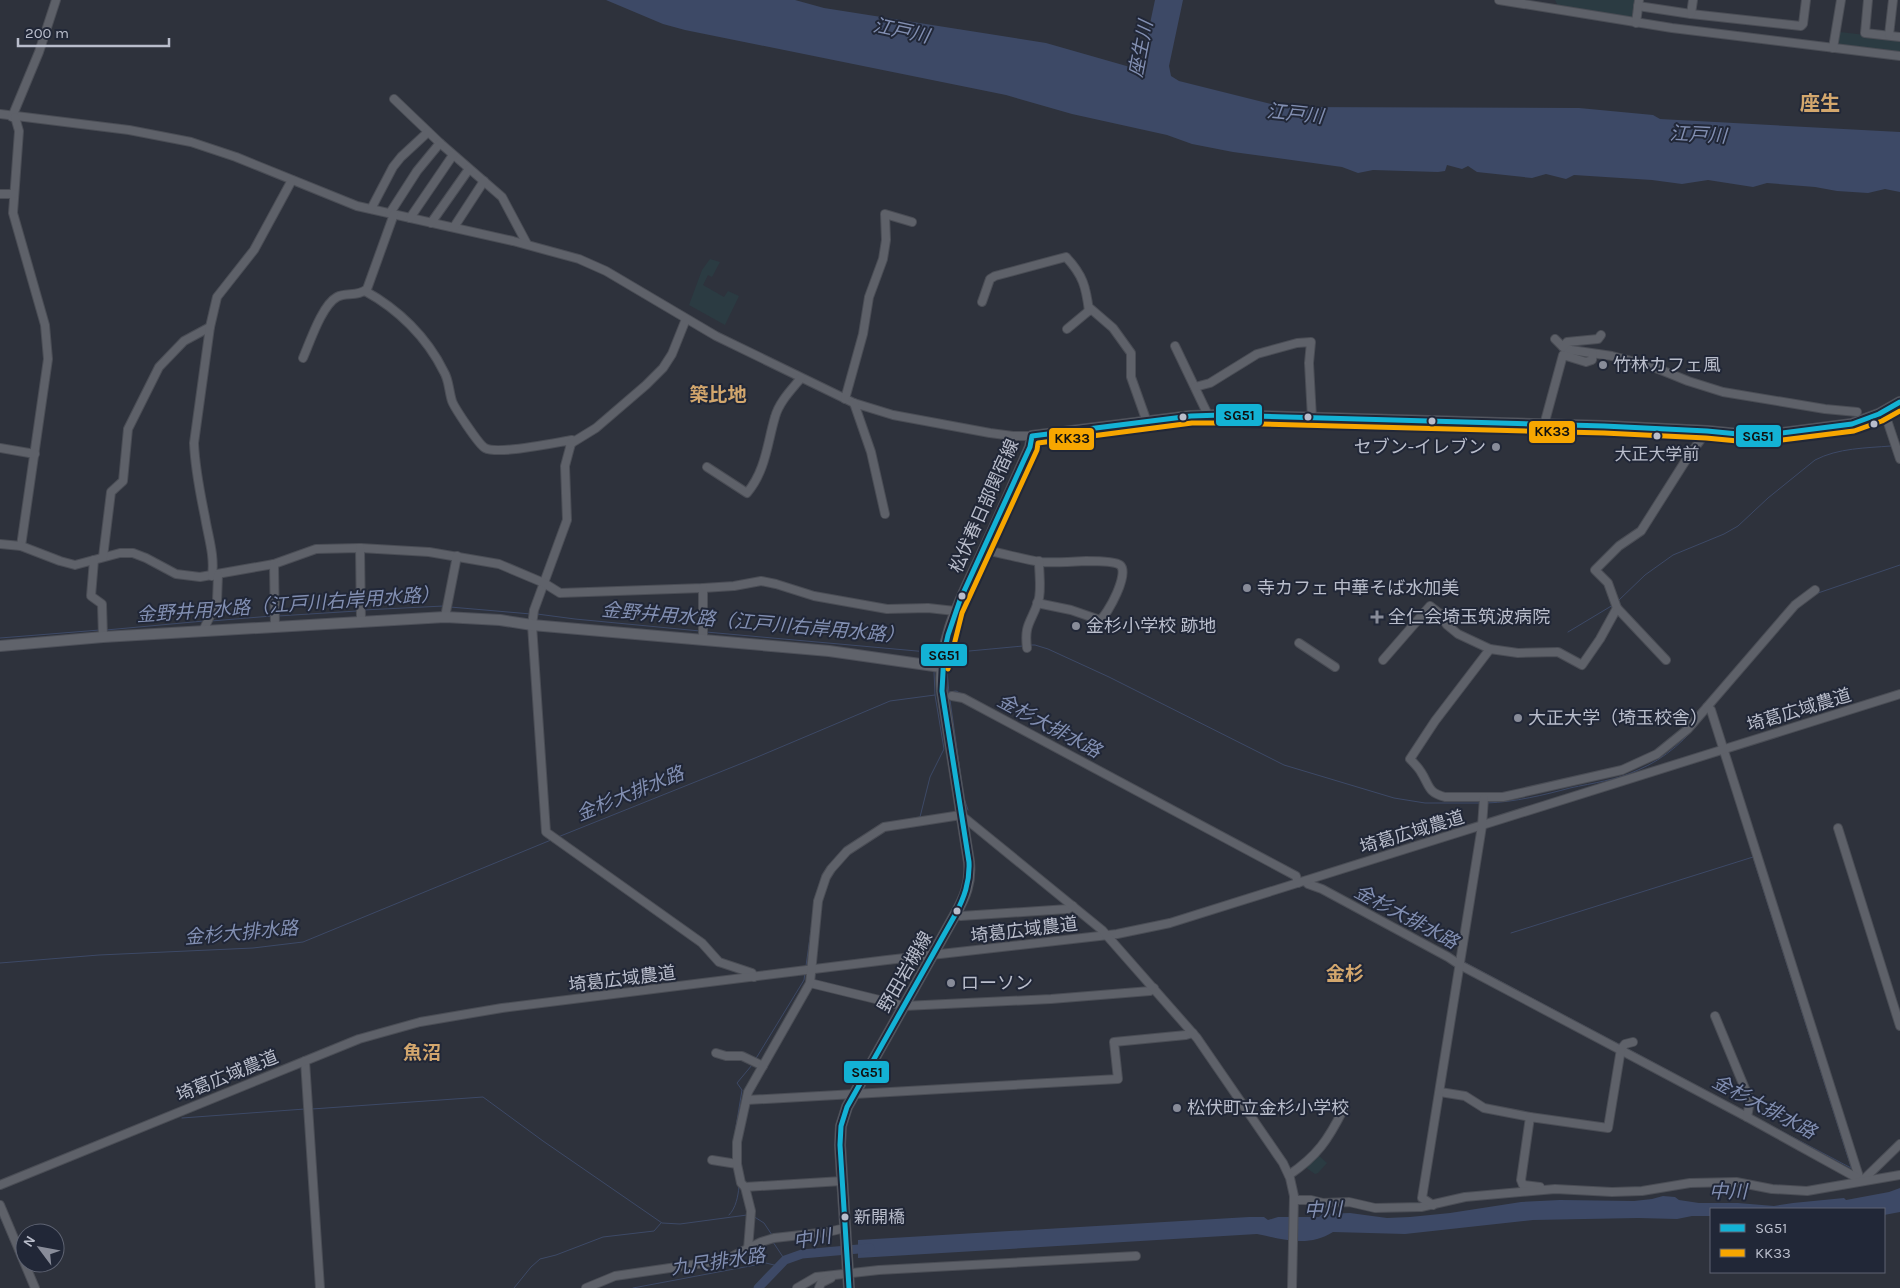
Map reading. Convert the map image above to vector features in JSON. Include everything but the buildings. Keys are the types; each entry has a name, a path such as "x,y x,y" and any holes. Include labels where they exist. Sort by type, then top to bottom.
{"main road":[{"name":"松伏春日部関宿線","path":"942,658 955,611 1030,447 1032,436 1208,415 1544,425 1772,436 1852,424 1884,411 1900,402"},
{"path":"0,646 104,637 445,617 500,620 532,625 864,655 942,658"},
{"name":"野田岩槻線","path":"849,1288 846,1273 840,1145 841,1126 847,1107 968,890 970,875 942,691 942,658"}],"street":[{"path":"21,546 46,376 47,343 45,325 13,213 19,131 14,117 39,52 56,0"},
{"path":"1499,0 1549,4 1636,23 1900,56"},
{"path":"1691,14 1693,0"},
{"path":"1636,23 1639,3 1666,6 1691,14 1800,26 1806,0"},
{"path":"1833,48 1841,0"},
{"path":"1868,0 1865,33 1900,37"},
{"path":"1890,35 1893,0"},
{"path":"394,99 453,155 502,197 527,244"},
{"path":"0,114 129,130 191,142 236,157 345,201 371,209 527,244 580,259 737,347 854,403 893,415 982,432 1012,436 1032,436"},
{"path":"371,209 393,167 401,156 428,132"},
{"path":"365,290 392,214 417,171 440,143"},
{"path":"410,218 453,155"},
{"path":"431,223 468,168"},
{"path":"203,631 218,601 210,538 195,458 194,443 210,327 217,297 254,250 292,180"},
{"path":"454,227 484,182"},
{"path":"0,194 14,194"},
{"path":"845,399 863,334 869,297 883,258 886,240 885,214 912,222"},
{"path":"982,302 990,279 995,276 1069,257 1079,272 1085,286 1089,311"},
{"path":"303,358 328,305 338,296 351,295 365,290 386,302 418,332 445,373 452,403 476,440 484,448 507,450 572,440 565,466 567,520 534,610 532,625 546,832 702,943 719,962 752,973 754,977"},
{"path":"1089,311 1091,310 1108,324 1128,349 1132,358 1131,376 1147,422"},
{"path":"1067,329 1089,311"},
{"path":"570,444 596,428 663,368 672,354 686,319"},
{"path":"103,557 111,492 123,481 128,429 138,406 158,367 184,341 210,327"},
{"path":"1564,347 1567,342 1598,339 1601,335"},
{"path":"1555,339 1571,350 1651,366 1688,381 1740,396 1824,409 1858,412"},
{"path":"1195,387 1210,383 1258,354 1297,343 1311,342 1309,363 1312,418"},
{"path":"1175,346 1208,415"},
{"path":"1544,425 1562,355 1590,362 1593,354"},
{"path":"707,466 747,493 757,479 766,457 775,415 779,406 800,378"},
{"path":"854,403 871,452 884,514"},
{"path":"1884,411 1894,428 1900,459"},
{"path":"1666,660 1616,605 1608,583 1595,570 1619,546 1641,531 1686,460 1707,432"},
{"path":"0,448 35,454"},
{"path":"0,544 21,546 75,565 120,553 133,553 184,576 215,575 274,564 316,549 360,548 429,552 499,564 544,583 560,592 703,588 734,586 761,581 814,596 887,609 928,608 955,611"},
{"path":"360,548 361,621"},
{"path":"984,550 1039,562 1114,563 1120,565 1122,573 1116,596 1100,620 1072,610 1037,603"},
{"path":"445,617 457,556"},
{"path":"94,560 91,596 102,604 104,637"},
{"path":"1027,646 1026,630 1037,603 1039,562"},
{"path":"274,564 275,627"},
{"path":"703,588 703,639"},
{"path":"1490,649 1435,721 1410,759 1422,772 1433,793 1445,797 1484,801 1604,774 1636,765 1657,754 1677,739 1709,708 1795,605 1815,590"},
{"path":"1383,660 1430,606 1435,606 1447,625 1458,634 1490,649 1518,653 1558,652 1582,665 1600,639 1616,605"},
{"path":"1299,643 1335,667"},
{"name":"埼葛広域農道","path":"0,1185 305,1060 360,1039 420,1022 464,1014 754,977 1117,934 1170,923 1900,694"},
{"path":"952,696 962,698 1219,834 1296,876 1302,882 1322,889 1460,965 1747,1117 1860,1181"},
{"path":"1709,708 1860,1181"},
{"path":"1433,1205 1422,1198 1482,826 1484,801"},
{"path":"748,1249 752,1210 745,1188 741,1183 737,1164 737,1142 748,1092 810,983 818,901 826,877 831,868 843,855 884,826 962,815 1106,935 1192,1032 1283,1162 1289,1174 1294,1201 1292,1288"},
{"path":"1838,828 1900,1026"},
{"path":"956,914 961,916 1068,909 1073,906"},
{"path":"810,983 904,1006 1051,999 1150,991 1154,988"},
{"path":"1715,1016 1750,1101 1747,1117"},
{"path":"747,1100 1118,1079 1114,1042 1186,1035 1192,1032"},
{"path":"1440,1092 1465,1096 1484,1108 1530,1117 1608,1128 1621,1049 1625,1044 1633,1042"},
{"path":"716,1053 726,1056 742,1056 763,1066"},
{"path":"305,1060 320,1288"},
{"path":"1289,1174 1303,1165 1326,1141 1343,1110"},
{"path":"1530,1117 1521,1180 1523,1185 1612,1192 1642,1191 1690,1183 1736,1182 1772,1189 1808,1191 1900,1175"},
{"path":"1860,1181 1900,1144"},
{"path":"712,1160 737,1164"},
{"path":"745,1188 842,1181"},
{"path":"1294,1201 1349,1202 1375,1208 1433,1205 1465,1198 1555,1189"},
{"path":"0,1205 35,1288"},
{"path":"586,1288 615,1276 725,1260 760,1242 774,1238 845,1231"},
{"path":"796,1288 816,1277 846,1273 932,1266 1136,1256"},
{"path":"819,1288 826,1279 846,1273"}],"shaded area":[{"path":"1555,0 1636,0 1634,19 1558,6"},
{"path":"1840,32 1900,39 1900,52 1840,45 1838,42"},
{"path":"710,259 720,262 712,277 708,275 703,285 724,297 728,291 739,296 725,325 689,305 702,270"},
{"path":"1317,1154 1327,1163 1315,1174 1305,1167"}],"water":[{"name":"江戸川","path":"606,0 795,0 824,8 1046,43 1130,67 1139,65 1142,61 1155,0 1183,0 1169,66 1171,76 1179,81 1283,107 1579,108 1653,115 1660,119 1900,132 1900,192 1885,189 1868,193 1837,191 1767,183 1753,187 1708,180 1682,184 1574,175 1566,179 1546,174 1532,178 1477,172 1468,166 1462,169 1447,165 1445,171 1438,172 1373,170 1358,173 1342,167 1233,152 1192,144 1167,135 1072,114 1006,95 685,30 663,24"},
{"path":"1900,1188 1900,1212 1885,1215 1885,1208 1710,1208 1710,1216 1692,1216 1677,1219 1533,1220 1405,1234 1333,1232 1324,1237 1305,1241 1286,1240 1257,1234 858,1258 858,1240 1249,1217 1264,1217 1268,1220 1278,1217 1319,1217 1322,1214 1350,1213 1387,1218 1410,1217 1521,1202 1560,1200 1634,1201 1663,1196 1699,1203 1738,1203 1774,1206 1844,1198 1846,1200 1889,1192"}],"waterway":[{"path":"1618,601 1645,575 1673,555 1724,534 1738,526 1768,498 1815,460 1843,451 1891,446"},
{"name":"金野井用水路（江戸川右岸用水路）","path":"1818,593 1900,565"},
{"path":"1568,632 1613,605"},
{"name":"金野井用水路（江戸川右岸用水路）","path":"363,610 444,606"},
{"name":"金野井用水路（江戸川右岸用水路）","path":"450,607 531,614"},
{"name":"金野井用水路（江戸川右岸用水路）","path":"278,616 357,611"},
{"name":"金野井用水路（江戸川右岸用水路）","path":"537,614 700,631"},
{"name":"金野井用水路（江戸川右岸用水路）","path":"211,621 272,616"},
{"name":"金野井用水路（江戸川右岸用水路）","path":"106,630 204,621"},
{"name":"金野井用水路（江戸川右岸用水路）","path":"0,638 100,630"},
{"name":"金野井用水路（江戸川右岸用水路）","path":"706,632 939,653"},
{"name":"金野井用水路（江戸川右岸用水路）","path":"1030,645 1048,649 1109,677 1284,765 1394,798 1425,803 1480,803"},
{"name":"金野井用水路（江戸川右岸用水路）","path":"948,653 1023,646"},
{"path":"935,654 935,662"},
{"path":"949,693 947,671 951,660"},
{"path":"901,821 920,817 930,777 944,749 935,695 934,671"},
{"name":"金杉大排水路","path":"949,692 956,691 962,694"},
{"name":"金杉大排水路","path":"558,837 755,758 890,701 935,695"},
{"path":"950,700 963,792"},
{"name":"金野井用水路（江戸川右岸用水路）","path":"1487,803 1529,798 1605,781 1630,773 1667,754 1691,732 1705,715"},
{"path":"965,801 968,810"},
{"name":"金杉大排水路","path":"0,963 99,955 253,948 303,942 551,840"},
{"path":"1511,933 1753,857 1851,1167"},
{"path":"806,966 812,923"},
{"name":"金杉大排水路","path":"1462,961 1620,1045"},
{"path":"755,1060 804,980 805,973"},
{"name":"金杉大排水路","path":"1626,1048 1746,1112"},
{"path":"735,1133 742,1090 737,1083 752,1065"},
{"path":"312,1109 483,1097 662,1223 680,1224 747,1215"},
{"path":"182,1118 305,1109"},
{"name":"金杉大排水路","path":"1751,1115 1851,1168"},
{"path":"729,1215 735,1205 739,1187"},
{"path":"0,1216 31,1288"},
{"path":"753,1216 764,1223 772,1235"},
{"path":"514,1288 540,1259 603,1237 654,1231 661,1223"},
{"path":"773,1242 785,1260"},
{"name":"中川","path":"758,1288 785,1260 802,1254 870,1248"},
{"name":"九尺排水路","path":"633,1288 766,1263 778,1266"}],"transit line":[{"name":"SG51","path":"849,1288 840,1145 841,1126 847,1107 955,915 966,890 969,862 942,691 944,653 960,600 1030,447 1032,436 1191,416 1222,415 1604,426 1707,431 1759,436 1852,424 1879,414 1900,402"},
{"name":"KK33","path":"948,669 962,613 1037,450 1038,443 1192,423 1604,433 1706,438 1759,443 1854,431 1882,421 1900,411"}],"place":[{"name":"竹林カフェ風","path":"1603,365"},
{"name":"大正大学前","path":"1657,436"},
{"name":"セブン-イレブン","path":"1496,447"},
{"name":"寺カフェ 中華そば水加美","path":"1247,588"},
{"name":"全仁会埼玉筑波病院","path":"1377,617"},
{"name":"金杉小学校 跡地","path":"1076,626"},
{"name":"大正大学（埼玉校舎）","path":"1518,718"},
{"name":"ローソン","path":"951,983"},
{"name":"松伏町立金杉小学校","path":"1177,1108"},
{"name":"新開橋","path":"845,1217"}],"district":[{"name":"座生","path":"1820,103"},
{"name":"築比地","path":"718,395"},
{"name":"金杉","path":"1345,974"},
{"name":"魚沼","path":"422,1053"}],"water label":[{"name":"座生川","path":"1141,49"}]}
